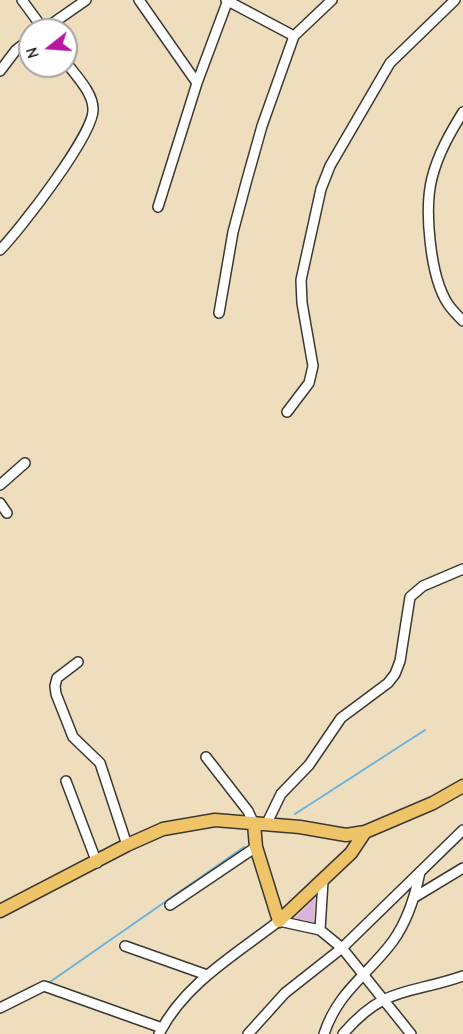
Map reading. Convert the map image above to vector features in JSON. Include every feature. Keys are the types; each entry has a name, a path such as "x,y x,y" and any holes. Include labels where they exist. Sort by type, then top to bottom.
{"main road":[{"path":"0,911 97,863 127,845 163,829 215,820 290,826 346,835 365,832 433,803 463,786"},
{"path":"260,824 256,847 279,921 351,852 365,832"},
{"path":"256,847 274,830 290,826"},
{"path":"346,835 351,843 351,852"}],"street":[{"path":"22,0 35,18"},
{"path":"60,18 86,0"},
{"path":"139,0 197,83"},
{"path":"158,207 197,83 227,0 294,36"},
{"path":"219,313 233,232 246,183 294,36 332,0"},
{"path":"287,411 309,383 313,366 302,303 301,280 321,189 330,166 390,63 455,0"},
{"path":"0,70 18,48"},
{"path":"0,250 34,211 91,122 92,102 76,78"},
{"path":"463,112 440,154 429,201 430,232 440,285 447,304 463,320"},
{"path":"0,484 25,463"},
{"path":"0,502 7,513"},
{"path":"206,757 260,824 281,794 309,765 341,718 388,683 395,674 400,661 410,597 423,586 463,569"},
{"path":"78,662 57,678 56,694 73,737 100,763 127,845"},
{"path":"66,781 97,863"},
{"path":"248,1034 285,993 342,948 463,830"},
{"path":"170,905 256,847"},
{"path":"415,897 463,868"},
{"path":"324,1034 337,1004 392,942 415,897 420,870"},
{"path":"320,930 322,882"},
{"path":"0,1008 47,987 160,1031 177,1006 207,975 279,921 320,930 342,948 411,1034"},
{"path":"125,946 207,975"},
{"path":"343,1034 355,1020 384,998 463,976"}],"building":[{"path":"315,898 314,922 295,918"}],"waterway":[{"path":"295,814 425,730"},
{"path":"47,984 244,847"}]}
